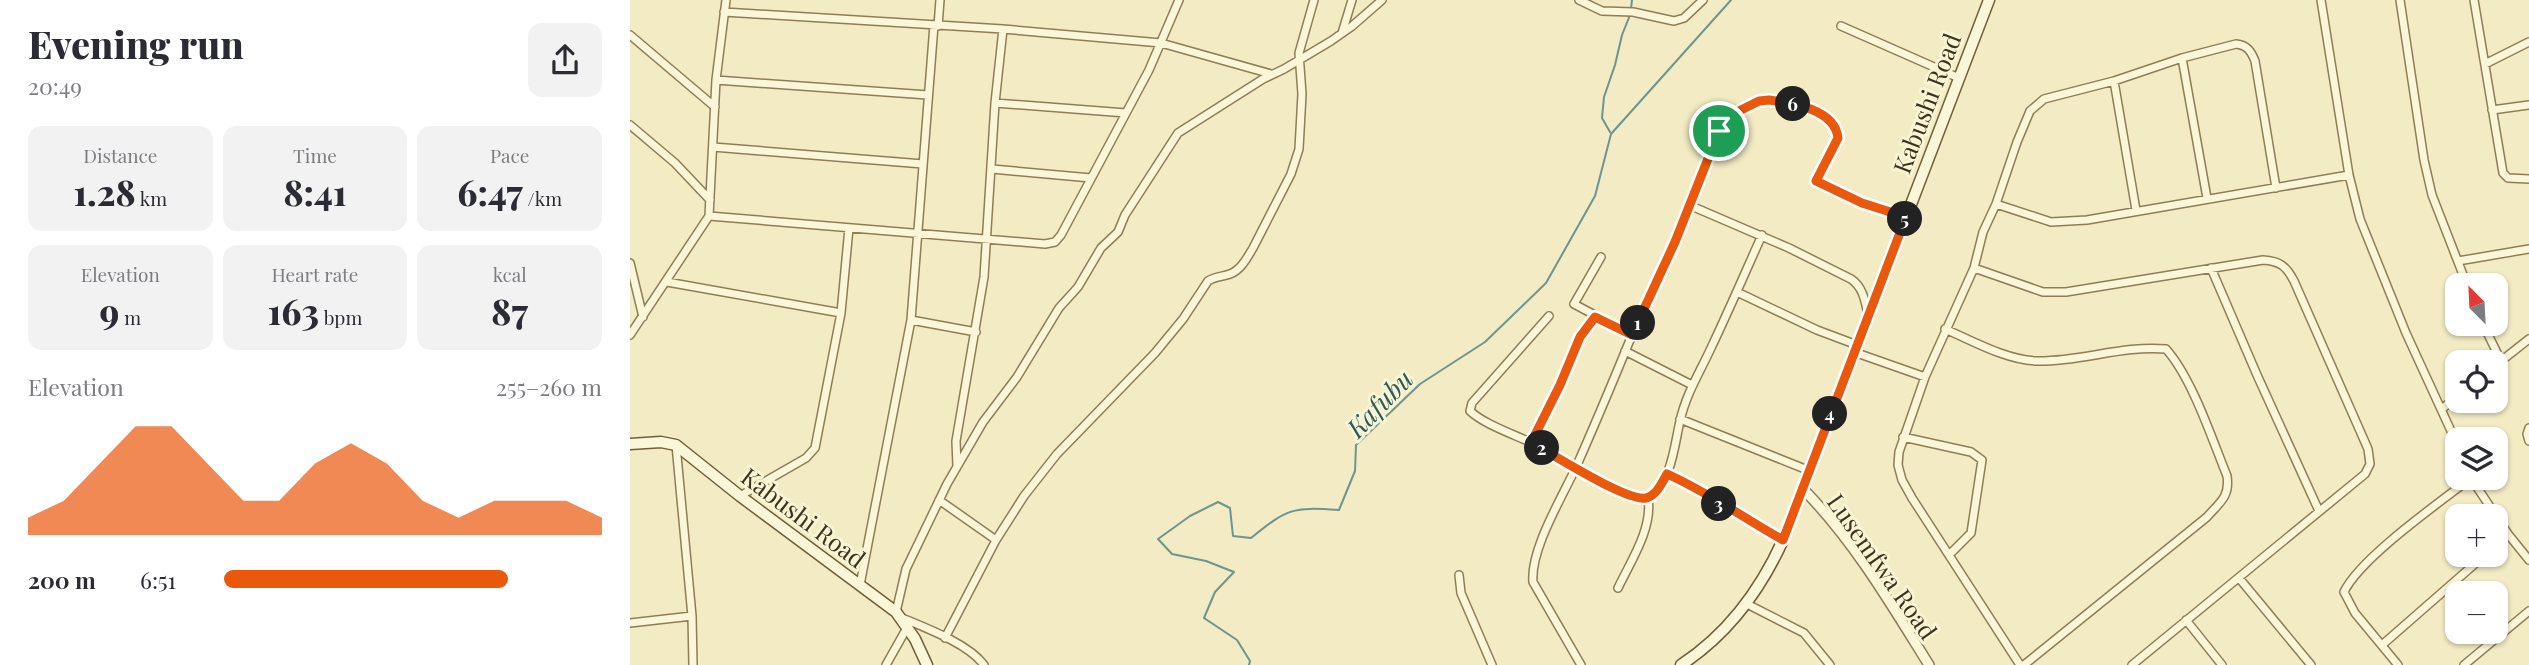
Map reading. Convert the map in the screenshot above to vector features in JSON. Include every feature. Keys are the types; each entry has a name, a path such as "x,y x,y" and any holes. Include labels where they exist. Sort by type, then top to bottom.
{"main road":[{"name":"Kabushi Road","path":"1681,665 1710,644 1746,604 1769,570 1783,540 1989,0"},
{"path":"630,444 661,442 676,445"},
{"name":"Kabushi Road","path":"676,445 902,619 927,665"}],"street":[{"path":"630,335 709,216 716,80 726,0"},
{"path":"860,585 911,320 929,95 940,0"},
{"path":"709,216 1045,244 1055,242 1161,43 1179,0"},
{"path":"945,638 996,540 1024,496 1056,454 1170,335 1208,281 1233,273 1245,260 1275,209 1300,149 1302,94 1299,60 1301,41 1314,0"},
{"path":"1342,33 1352,0"},
{"path":"886,665 902,619 906,569 957,467 983,422 1044,335 1059,308 1078,287 1101,248 1118,232 1125,215 1178,133 1342,33 1382,0"},
{"path":"1579,0 1602,10 1630,12 1674,21 1684,18 1703,0"},
{"path":"2321,0 2349,175 2360,219 2450,427"},
{"path":"2400,0 2424,160 2442,225 2462,273"},
{"path":"2474,0 2503,173 2508,178 2529,179"},
{"path":"724,12 1003,29 1161,43 1272,75"},
{"path":"1841,26 1959,78"},
{"path":"957,467 956,440 984,277 995,103 1003,29"},
{"path":"630,36 715,107"},
{"path":"2484,64 2529,41"},
{"path":"1945,329 2015,357 2035,361 2130,350 2166,349 2174,357 2227,475 2225,497 2207,517 2022,665 1902,480 1898,465 1903,437 1925,377 1945,329 1974,268 1983,232 1996,204 2017,142 2035,105 2044,99 2114,81 2182,58 2236,44 2243,45 2252,54 2276,188"},
{"path":"2182,58 2207,198"},
{"path":"716,80 929,95"},
{"path":"2114,81 2136,210"},
{"path":"1581,665 1533,582 1532,572 1546,530 1576,467 1719,131 1741,110 1759,101 1769,100 1818,112 1834,124 1838,138 1816,181 1862,203 1906,217"},
{"path":"995,103 1125,113"},
{"path":"2491,110 2529,105"},
{"path":"630,125 675,163 710,200"},
{"path":"713,147 923,164"},
{"path":"992,169 1091,178"},
{"path":"1996,204 2051,222 2087,219 2349,175"},
{"path":"1689,205 1762,235 1857,283 1868,314"},
{"path":"740,496 806,458 815,448 841,313 849,228"},
{"path":"1549,316 1469,408 1474,415 1637,498 1648,498 1654,494 1667,474 1680,419 1692,385 1762,235"},
{"path":"2458,261 2529,249"},
{"path":"1601,257 1574,304 1632,335"},
{"path":"1974,268 2043,292 2066,292 2263,260 2277,261 2287,268 2357,419 2368,449 2370,464 2365,474 2132,665"},
{"path":"630,263 643,317"},
{"path":"2211,268 2319,512"},
{"path":"667,282 841,313"},
{"path":"1737,292 1855,348 1925,377"},
{"path":"1531,443 1580,337 1595,317"},
{"path":"911,320 976,332"},
{"path":"2508,355 2529,339"},
{"path":"1625,351 1692,385"},
{"path":"1680,419 1810,471"},
{"path":"2529,428 2529,441"},
{"path":"1903,437 1971,452 1982,460 1971,533 1949,555"},
{"path":"676,445 692,616 693,665"},
{"path":"1667,474 1695,487 1722,506 1783,540"},
{"name":"Lusemfwa Road","path":"1804,490 1825,512 1860,558 1929,665"},
{"path":"2398,665 2345,597 2344,592 2350,579 2456,490"},
{"path":"1618,588 1647,524 1650,509 1648,498"},
{"path":"939,500 996,540"},
{"path":"2508,534 2529,560"},
{"path":"2382,645 2470,567"},
{"path":"1459,575 1461,593 1492,665"},
{"path":"2239,578 2311,665"},
{"path":"1746,604 1804,633 1830,665"},
{"path":"2464,665 2529,611"},
{"path":"630,623 692,616"},
{"path":"902,619 945,638 976,656 984,665"},
{"path":"2186,620 2222,665"}],"waterway":[{"path":"1631,9 1632,0"},
{"name":"Kafubu","path":"1249,665 1250,661 1237,640 1204,618 1215,592 1234,572 1206,561 1172,554 1158,539 1190,516 1218,502 1230,508 1233,536 1251,538 1291,512 1311,509 1339,510 1355,471 1356,445 1420,384 1485,342 1546,283 1595,196 1611,134 1731,0"},
{"path":"1610,132 1602,118 1604,97 1630,15"}],"route":[{"path":"1759,101 1781,101 1818,112 1834,124 1838,138 1816,181 1862,203 1906,217 1783,540 1722,506 1695,487 1667,474 1654,494 1648,498 1637,498 1531,443 1580,337 1595,317 1632,335 1675,242 1719,131 1741,110 1759,101"}]}
